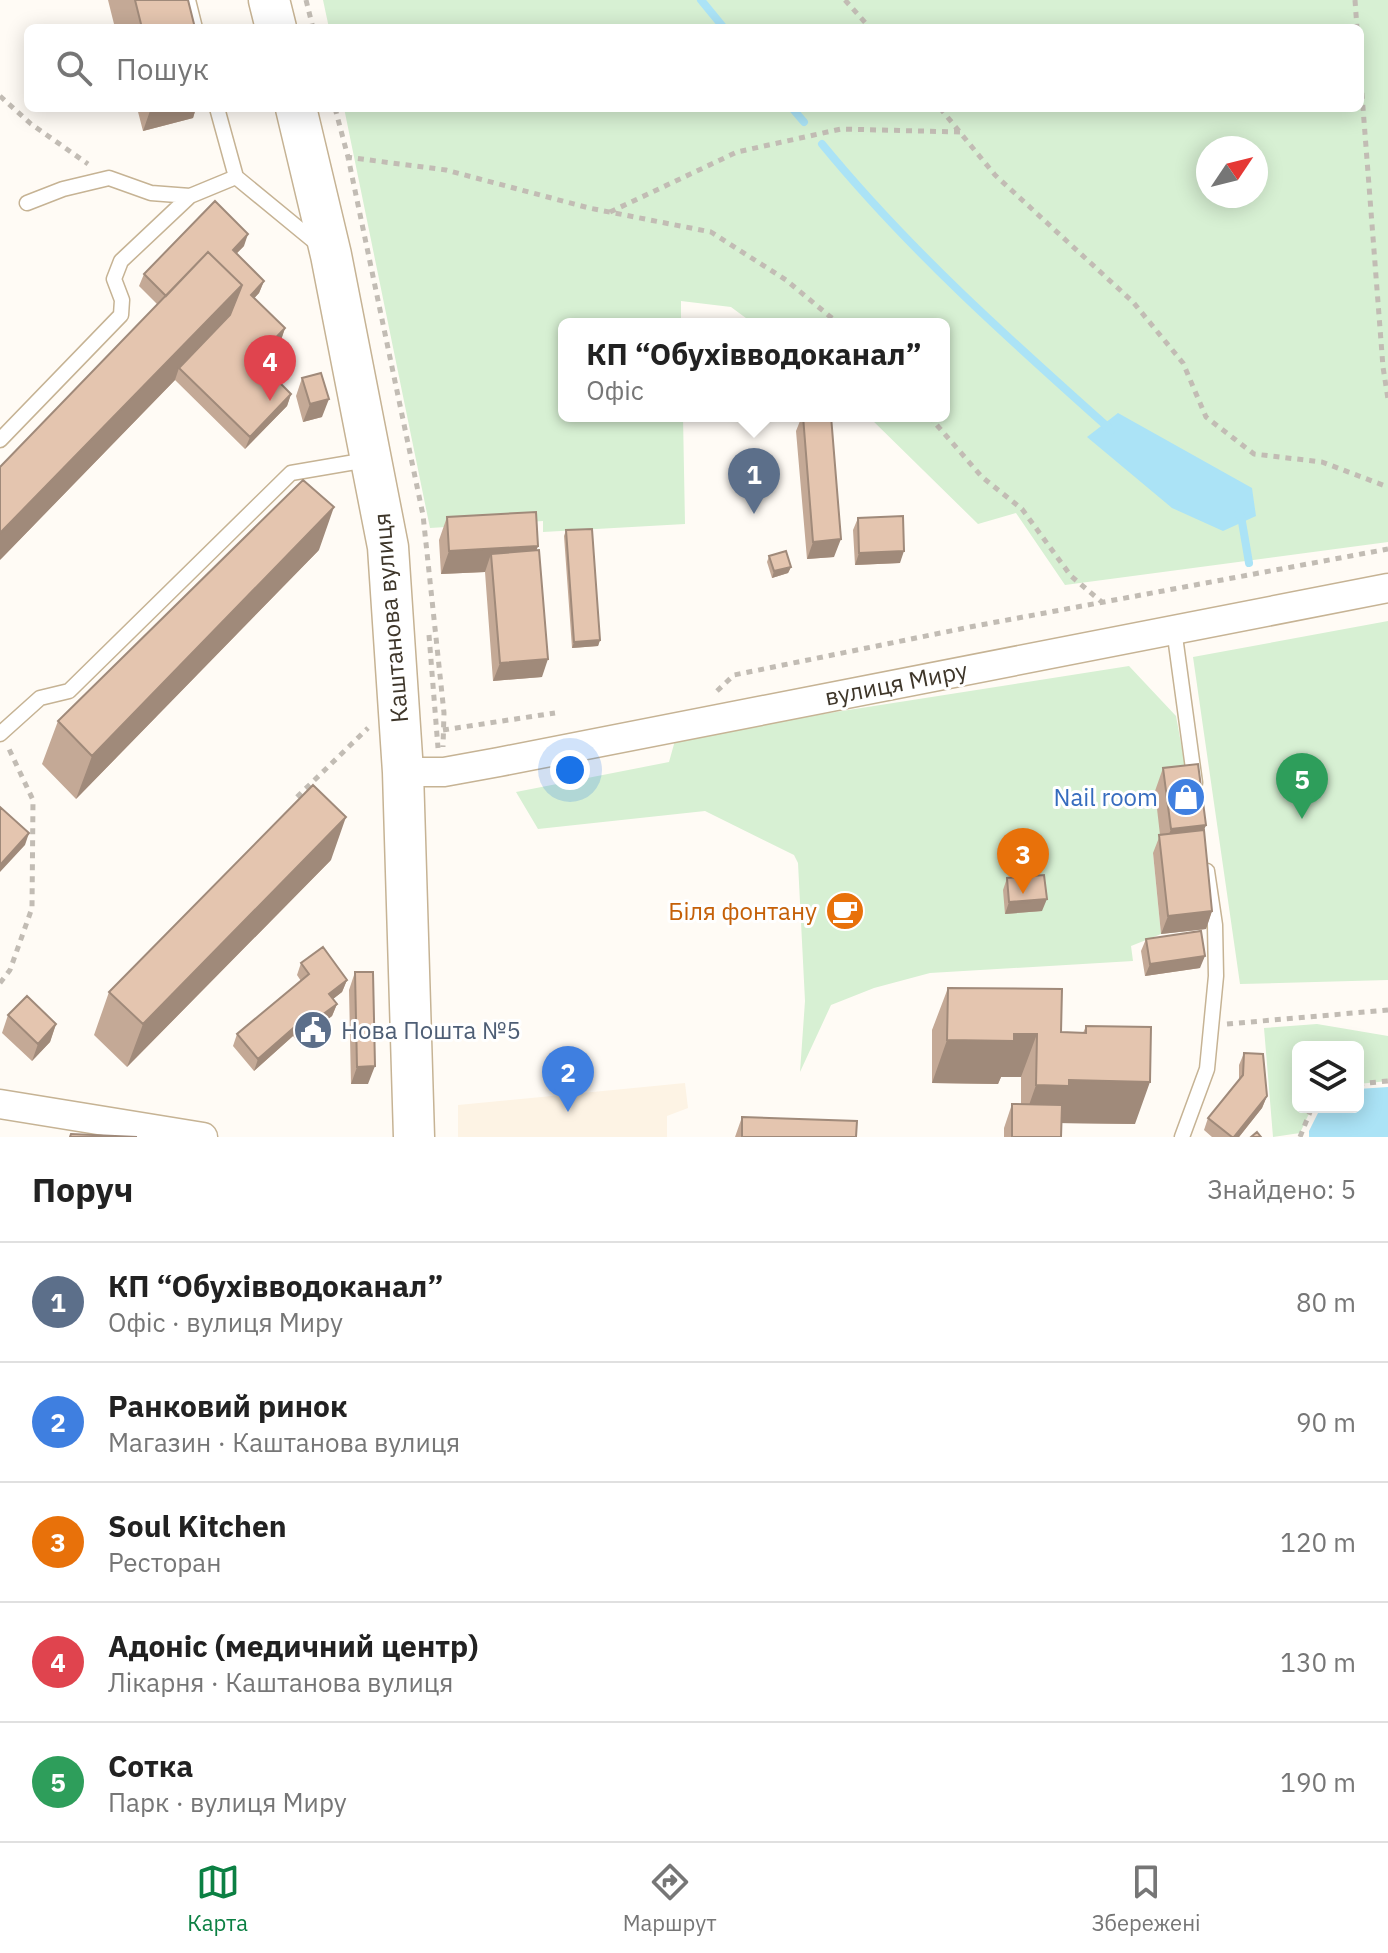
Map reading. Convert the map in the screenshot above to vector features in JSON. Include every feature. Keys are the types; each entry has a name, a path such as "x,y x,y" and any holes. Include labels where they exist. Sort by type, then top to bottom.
{"main road":[{"path":"269,0 275,24"},
{"name":"Каштанова вулиця","path":"297,112 331,255 388,547 403,772 414,1137"}],"street":[{"name":"вулиця Миру","path":"403,772 444,772 499,762 1388,588"},
{"path":"0,1104 203,1137"}],"lane":[{"path":"188,0 194,24"},
{"path":"218,112 236,177 331,255"},
{"path":"0,440 121,315 122,300 114,279 121,261 190,196 236,177"},
{"path":"27,203 63,189 109,178 151,193 190,196"},
{"path":"1,733 40,698 69,691 291,473 371,459"},
{"path":"1174,629 1198,801"},
{"path":"1182,1137 1207,1069 1216,976 1215,925 1206,863"}],"path":[{"path":"306,0 312,24"},
{"path":"845,0 866,24"},
{"path":"1355,0 1357,24"},
{"path":"0,96 31,124 109,178"},
{"path":"944,112 995,175 1133,302 1183,363 1206,417 1254,454 1322,462 1388,487"},
{"path":"1363,112 1380,337 1388,399"},
{"path":"610,212 737,152 841,129 961,132"},
{"path":"348,157 446,170 610,212 711,232 786,280 832,318"},
{"path":"934,422 982,477 1022,509 1071,576 1103,603"},
{"path":"704,694 719,691 734,675 1388,549"},
{"path":"443,730 555,713"},
{"path":"297,797 371,725"},
{"path":"0,983 10,970 32,908 33,800 1,733"},
{"path":"1210,1026 1388,1010"},
{"path":"1364,1083 1388,1081"},
{"path":"1300,1137 1310,1113"}],"shaded area":[{"path":"685,1083 688,1108 667,1116 667,1137 458,1137 458,1105"}],"green space":[{"path":"323,0 1388,0 1388,542 1065,585 1016,513 978,524 874,422 950,422 950,318 746,318 731,307 681,301 681,318 558,318 558,422 683,422 685,524 543,532 543,521 430,528 345,112 1364,112 1364,24 328,24"},
{"path":"1388,621 1388,980 1240,984 1193,657"},
{"path":"1129,666 1176,716 1189,787 1162,852 1153,853 1161,934 1131,946 1133,961 930,973 874,988 831,1005 800,1072 805,1001 798,863 794,855 705,811 538,829 516,792 669,762 676,737"},
{"path":"1317,1024 1388,1036 1388,1081 1364,1083 1364,1041 1292,1041 1292,1113 1309,1113 1300,1133 1273,1137 1264,1028"}],"water":[{"path":"1118,413 1252,488 1256,516 1223,531 1172,508 1087,437"},
{"path":"1388,1087 1388,1137 1309,1137 1318,1113 1364,1113 1364,1089"}],"building":[{"path":"135,0 188,0 194,24 141,24"},
{"path":"215,201 248,234 233,250 264,281 251,295 285,328 265,349 280,363 270,373 291,394 250,437 179,368 230,315 242,285 208,252 166,296 144,274"},
{"path":"208,252 242,285 0,533 0,467"},
{"path":"321,373 329,399 310,404 302,378"},
{"path":"803,422 831,422 841,539 813,542"},
{"path":"303,480 334,507 92,756 58,721"},
{"path":"536,512 538,546 449,551 447,517"},
{"path":"903,516 904,551 859,553 858,518"},
{"path":"592,529 600,640 574,642 566,530"},
{"path":"539,550 548,659 500,663 491,554"},
{"path":"786,551 791,567 774,571 769,556"},
{"path":"1198,764 1206,825 1171,829 1163,768"},
{"path":"313,785 346,817 143,1024 109,992"},
{"path":"0,807 29,833 0,865"},
{"path":"1204,830 1212,911 1168,916 1159,835"},
{"path":"1044,875 1047,899 1009,902 1007,878"},
{"path":"1201,931 1205,956 1150,964 1146,939"},
{"path":"323,947 347,980 329,994 337,1004 322,1015 325,1017 306,1034 298,1024 258,1059 237,1034 309,974 301,963"},
{"path":"355,972 373,972 375,1066 357,1067"},
{"path":"948,988 1062,989 1061,1032 1086,1033 1086,1026 1151,1027 1150,1082 1069,1080 1069,1086 1036,1085 1037,1034 1014,1034 1014,1041 947,1040"},
{"path":"27,996 56,1024 38,1044 8,1015"},
{"path":"1244,1053 1263,1054 1267,1096 1232,1137 1208,1118 1243,1075"},
{"path":"1012,1104 1062,1105 1061,1137 1012,1137"},
{"path":"742,1117 857,1121 856,1137 742,1137"},
{"path":"71,1134 137,1137 70,1137"}],"waterway":[{"path":"701,0 721,24"},
{"path":"795,112 804,122"},
{"path":"822,144 925,257 1111,430"},
{"path":"1238,514 1241,516 1249,563"}],"place":[{"name":"Адоніс (медичний центр)","path":"270,401"},
{"name":"КП “Обухівводоканал”","path":"754,514"},
{"name":"Nail room","path":"1186,797"},
{"name":"Сотка","path":"1302,819"},
{"name":"Soul Kitchen","path":"1023,894"},
{"name":"Біля фонтану","path":"845,911"},
{"name":"Нова Пошта №5","path":"313,1030"},
{"name":"Ранковий ринок","path":"568,1112"}]}
